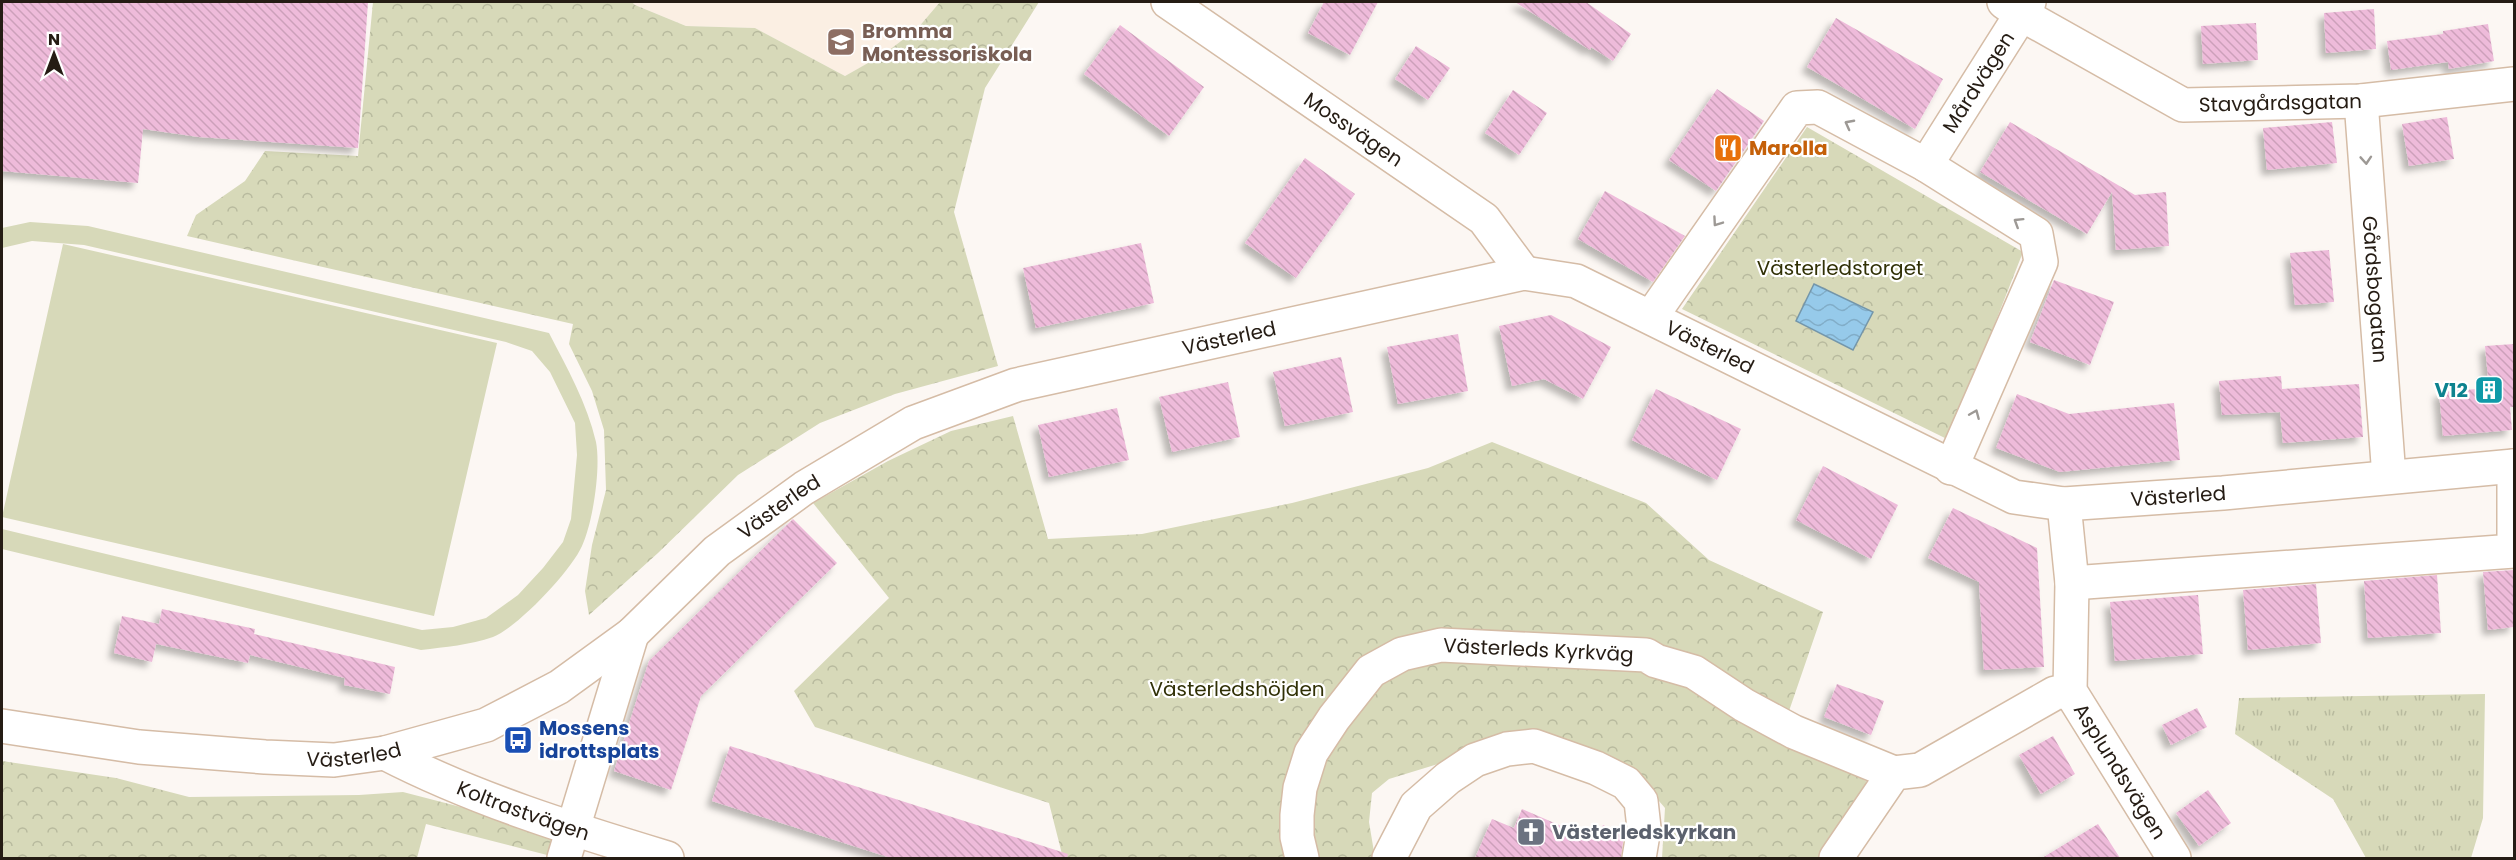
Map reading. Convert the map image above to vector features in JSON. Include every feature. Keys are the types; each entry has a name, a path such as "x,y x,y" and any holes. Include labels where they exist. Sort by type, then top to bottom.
{"street":[{"name":"Mossvägen","path":"1168,2 1484,219 1524,273"},
{"name":"Stavgårdsgatan","path":"2018,6 2183,105 2361,101 2514,84"},
{"name":"Mårdvägen","path":"1926,165 2018,6"},
{"name":"Gårdsbogatan","path":"2361,101 2389,477"},
{"path":"1650,317 1797,108 1818,107 1926,165 2036,234 2041,262 1951,468"},
{"name":"Västerled","path":"2,726 139,747 334,760 385,753 486,725 559,687 632,634 717,551 804,488 913,423 1016,385 1524,273 1576,281 1951,468 2014,497 2064,504 2223,493 2514,466 2514,550 2072,583"},
{"name":"Asplundsvägen","path":"2064,504 2072,583 2070,691 2174,858"},
{"path":"568,844 632,634"},
{"name":"Västerleds Kyrkväg","path":"1302,858 1297,837 1298,806 1300,788 1311,753 1334,718 1371,672 1402,654 1441,645 1646,655 1656,661 1694,672 1744,705 1794,732 1894,773"},
{"path":"1836,858 1894,773 1920,770 2055,693 2070,691"},
{"path":"1389,858 1416,806 1448,778 1476,760 1507,749 1534,746 1596,768 1626,783 1641,801 1644,828 1639,858"},
{"name":"Koltrastvägen","path":"385,753 568,844 667,858"}],"shaded area":[{"name":"Bromma Montessoriskola","path":"632,2 940,2 917,29 885,54 845,76 755,28 686,26"}],"green space":[{"path":"373,2 632,2 686,26 755,28 845,76 884,54 917,29 940,2 1039,2 985,88 954,212 998,366 895,394 820,423 738,475 658,553 589,615 585,591 592,545 606,490 604,430 592,391 569,344 573,324 187,236 196,215 245,181 265,151 358,156"},
{"name":"Västerledstorget","path":"1807,127 2023,252 1949,440 1682,309"},
{"path":"30,222 88,226 549,333 582,400 596,442 597,480 593,509 586,536 576,557 543,597 504,631 475,642 421,650 2,549 2,529 422,630 453,627 486,618 518,595 563,542 571,519 577,455 575,423 550,372 532,351 506,342 84,245 32,241 2,248 2,228"},
{"path":"63,244 497,343 434,616 2,517"},
{"name":"Västerledshöjden","path":"1013,416 1048,539 1142,534 1292,503 1428,468 1492,442 1646,503 1709,560 1823,612 1789,711 1843,764 1871,785 1825,858 1662,858 1665,808 1647,787 1580,755 1451,760 1389,779 1372,793 1369,822 1375,858 1063,858 1049,803 815,727 794,691 889,598 813,503 888,461 951,431"},
{"path":"2485,694 2483,818 2471,858 2366,858 2333,799 2235,734 2239,698"},
{"path":"2,761 116,778 189,797 359,795 403,792 557,832 551,856 426,824 417,858 2,858"}],"water":[{"path":"1814,284 1873,312 1853,350 1796,321"}],"building":[{"path":"2,2 368,2 358,148 199,137 143,129 138,183 2,171"},
{"path":"1324,2 1378,2 1350,55 1308,33"},
{"path":"1515,2 1586,2 1631,34 1613,61 1591,47 1590,50"},
{"path":"2374,9 2376,49 2326,53 2324,13"},
{"path":"1836,18 1943,79 1915,129 1807,67"},
{"path":"2256,23 2258,60 2203,64 2201,26"},
{"path":"2488,24 2494,61 2449,69 2448,62 2391,70 2387,41 2443,34 2443,31"},
{"path":"1120,25 1204,87 1169,136 1084,74"},
{"path":"1416,46 1450,68 1428,100 1395,79"},
{"path":"1717,89 1764,121 1716,191 1669,160"},
{"path":"1513,90 1547,113 1519,155 1485,133"},
{"path":"2447,117 2454,159 2409,166 2402,124"},
{"path":"2010,122 2135,195 2166,192 2169,246 2116,250 2112,192 2087,234 1980,172"},
{"path":"2332,122 2337,163 2267,170 2263,128"},
{"path":"1305,158 1355,194 1296,278 1245,243"},
{"path":"1605,191 1685,236 1653,282 1578,239"},
{"path":"1141,243 1154,303 1036,328 1023,268"},
{"path":"2329,250 2334,302 2295,305 2290,253"},
{"path":"2054,280 2114,302 2090,365 2030,342"},
{"path":"1551,315 1611,347 1583,399 1544,379 1512,386 1499,326"},
{"path":"1458,334 1468,391 1398,404 1387,347"},
{"name":"V12","path":"2514,344 2514,407 2510,407 2512,430 2443,436 2439,392 2489,388 2485,346"},
{"path":"1341,357 1353,412 1285,426 1273,372"},
{"path":"2281,376 2282,389 2359,384 2363,437 2283,443 2280,412 2222,415 2219,381"},
{"path":"1228,382 1240,437 1172,452 1159,397"},
{"path":"1656,389 1741,429 1717,480 1632,440"},
{"path":"2017,394 2069,414 2174,403 2180,460 2060,472 1996,448"},
{"path":"1117,408 1129,460 1049,477 1038,425"},
{"path":"1823,466 1898,505 1871,559 1796,520"},
{"path":"1953,508 2037,548 2044,667 1984,670 1979,582 1928,558"},
{"path":"793,519 837,563 701,696 671,790 614,771 649,661"},
{"path":"2514,570 2514,627 2488,630 2483,572"},
{"path":"2437,575 2441,633 2368,638 2364,581"},
{"path":"2316,584 2321,643 2248,650 2243,590"},
{"path":"2198,595 2203,654 2115,661 2110,602"},
{"path":"162,609 255,629 254,634 395,667 390,694 344,685 345,678 250,655 248,663 156,644 152,662 114,653 122,616 159,624"},
{"path":"1837,684 1884,701 1871,735 1824,717"},
{"path":"2197,708 2207,727 2171,745 2162,725"},
{"path":"2053,736 2075,774 2041,794 2019,755"},
{"path":"730,746 1068,854 1067,858 891,858 712,801"},
{"path":"2208,790 2231,823 2199,846 2176,813"},
{"name":"Västerledskyrkan","path":"1522,809 1596,841 1603,825 1624,834 1621,858 1475,858 1492,819 1514,828"},
{"path":"2098,824 2120,858 2042,858"}],"place":[{"name":"Bromma Montessoriskola","path":"841,42"},
{"name":"Marolla","path":"1728,148"},
{"name":"V12","path":"2489,390"},
{"name":"Mossens idrottsplats","path":"518,740"},
{"name":"Västerledskyrkan","path":"1531,832"}]}
